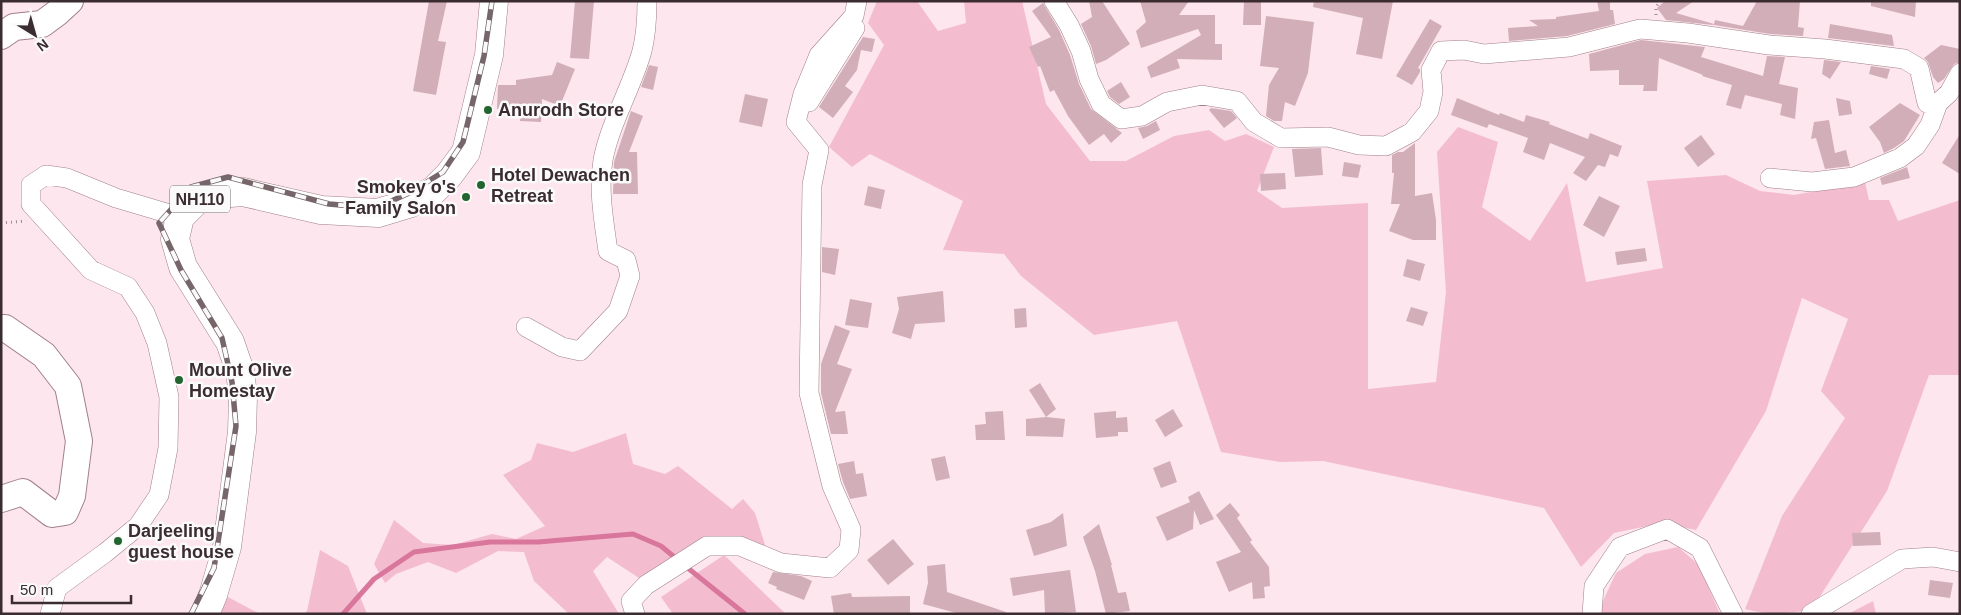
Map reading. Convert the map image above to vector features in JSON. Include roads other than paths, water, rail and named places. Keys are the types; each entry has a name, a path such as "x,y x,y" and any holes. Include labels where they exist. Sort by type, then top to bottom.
{"highway":[{"name":"NH110","path":"205,614 213,595 227,547 242,432 243,396 240,371 230,342 183,267 176,238 180,217 198,199 217,194 243,192 321,210 378,214 411,203 434,190 449,175 466,152 489,55 494,1"}],"main road":[{"path":"1,36 14,28 42,24 57,14 70,1"},
{"path":"1,328 6,328 44,355 68,386 78,441 72,496 65,512 52,514 23,492 1,499"}],"street":[{"path":"526,327 562,347 580,351 618,311 630,276 626,260 608,251 602,208 603,160 623,99 642,51 647,22 647,1"},
{"path":"796,122 803,94 819,55 854,16 857,1"},
{"path":"796,122 826,77 862,16 866,1"},
{"path":"1054,1 1073,33 1100,104 1121,119 1142,116 1167,102 1202,95 1237,101 1254,122 1282,138 1328,137 1359,145 1386,146 1412,132 1429,111 1434,92 1430,70 1441,51 1464,50 1484,54 1569,47 1640,29 1688,33 1769,46 1825,49 1904,59 1919,68 1927,103 1938,103"},
{"path":"1770,178 1812,182 1854,177 1900,158 1916,146 1921,139 1930,125 1938,103 1949,93 1960,73"},
{"path":"635,614 631,601 646,584 707,546 740,546 781,563 830,568 849,550 851,529 832,486 809,393 812,185 819,150 796,122"},
{"path":"50,614 57,588 106,553 138,526 159,495 168,448 169,397 157,343 145,313 128,287 91,270 60,237 31,204 31,185 46,175 68,178 116,198 180,217"},
{"path":"1592,614 1594,586 1620,547 1667,529 1700,548 1732,614"},
{"path":"1811,614 1902,559 1933,557 1960,562"}],"waterway":[{"path":"343,614 374,579 414,552 490,542 538,542 633,534 661,546 678,560"},
{"path":"684,565 745,614"}],"railway":[{"path":"191,614 214,568 236,426 232,382 222,338 181,270 159,223 191,187 228,177 329,204 376,208 409,193 443,172 463,142 484,56 492,1"}],"place":[{"name":"Anurodh Store","path":"488,110"},
{"name":"Hotel Dewachen Retreat","path":"481,185"},
{"name":"Smokey o's Family Salon","path":"466,197"},
{"name":"Mount Olive Homestay","path":"179,380"},
{"name":"Darjeeling guest house","path":"118,541"}]}
